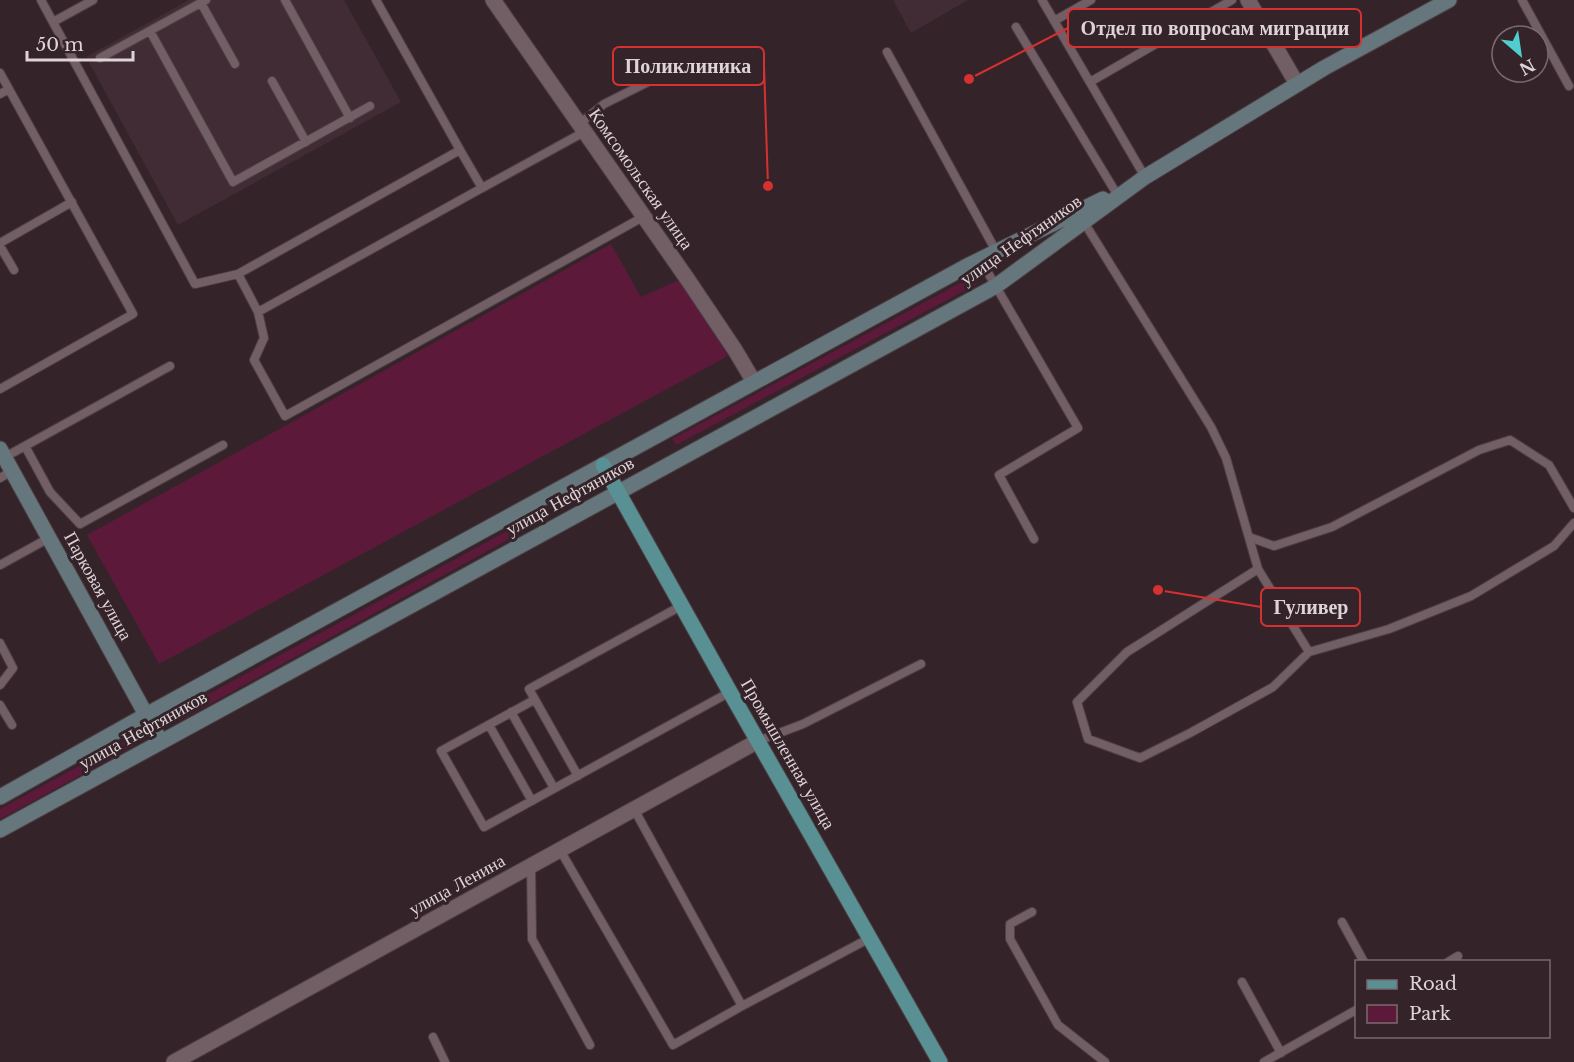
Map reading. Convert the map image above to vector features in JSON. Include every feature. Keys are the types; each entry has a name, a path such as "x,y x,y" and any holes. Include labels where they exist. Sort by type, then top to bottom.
{"main road":[{"name":"улица Нефтяников","path":"0,830 996,286 1081,216 1297,84 1449,0"},
{"name":"улица Нефтяников","path":"0,797 980,259 1081,216"},
{"name":"Парковая улица","path":"2,453 6,474 49,538 161,742"},
{"name":"Промышленная улица","path":"603,465 940,1062"}],"street":[{"path":"1248,0 1297,84"},
{"name":"Комсомольская улица","path":"499,2 582,128 735,350 754,382"},
{"name":"улица Ленина","path":"174,1062 758,741"}],"lane":[{"path":"41,0 195,284 238,274 460,150"},
{"path":"52,22 93,0"},
{"path":"285,0 350,118"},
{"path":"376,0 482,188"},
{"path":"1042,0 1145,177"},
{"path":"1054,21 1091,0"},
{"path":"1090,82 1232,0"},
{"path":"1522,0 1569,86"},
{"path":"100,58 203,1 235,64"},
{"path":"1016,27 1117,194"},
{"path":"150,31 233,182 370,106"},
{"path":"887,52 996,251"},
{"path":"258,312 482,188 582,128 604,104 672,70"},
{"path":"0,73 134,314 0,389"},
{"path":"272,81 306,142"},
{"path":"0,94 9,88"},
{"path":"14,270 0,244 72,202"},
{"path":"1081,216 1211,427 1226,458 1258,569 1309,652"},
{"path":"238,274 258,312 264,338 254,360 285,416 643,217"},
{"path":"980,259 1078,428 999,475 1034,539"},
{"path":"2,453 25,446 170,366"},
{"path":"1249,537 1274,546 1332,527 1479,450 1510,440 1549,465 1574,508"},
{"path":"25,446 50,492 80,524 223,445"},
{"path":"1258,569 1127,652 1077,702 1088,739 1140,758 1272,687 1309,652 1389,629 1471,596 1554,546 1574,523"},
{"path":"0,565 49,538"},
{"path":"578,776 529,690 681,606"},
{"path":"0,643 13,668 0,685"},
{"path":"758,741 803,724 921,664"},
{"path":"534,700 441,751 484,827 730,692"},
{"path":"0,705 12,725"},
{"path":"511,712 554,788"},
{"path":"489,724 532,801"},
{"path":"634,809 742,1006"},
{"path":"560,850 673,1045 870,938"},
{"path":"531,866 532,939 591,1045"},
{"path":"1032,912 1010,924 1010,939 1058,1025 1106,1062"},
{"path":"1342,922 1363,960"},
{"path":"1451,960 1458,956"},
{"path":"1242,982 1281,1053"},
{"path":"1264,1062 1355,1011"},
{"path":"433,1037 445,1062"}],"shaded area":[{"path":"189,0 344,0 401,102 178,225 86,57"},
{"path":"893,0 968,0 911,33"}],"green space":[{"path":"611,244 641,297 681,279 728,356 159,664 87,535"},
{"path":"973,276 977,284 676,445 672,439"},
{"path":"534,516 538,523 179,721 174,713"},
{"path":"130,738 134,746 0,819 0,809"}],"place":[{"name":"Отдел по вопросам миграции","path":"969,79"},
{"name":"Поликлиника","path":"768,186"},
{"name":"Гуливер","path":"1158,590"}]}
